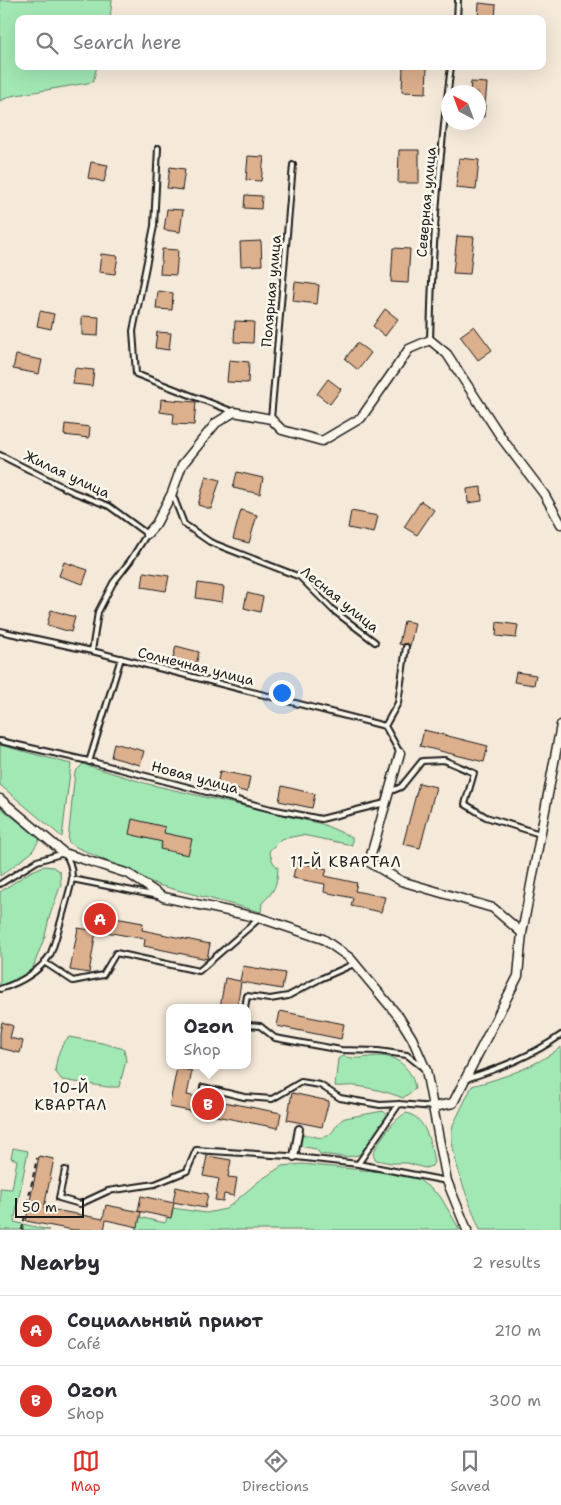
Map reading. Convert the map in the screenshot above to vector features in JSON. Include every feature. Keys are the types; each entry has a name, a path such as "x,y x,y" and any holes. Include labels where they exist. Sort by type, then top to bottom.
{"street":[{"path":"147,534 156,524 172,493 182,465 216,423 234,412 271,419 282,430 322,441 361,418 409,349 430,340 448,354 503,440 544,494 561,524"},
{"path":"434,1108 453,1103 518,976 522,933 561,726"},
{"path":"400,753 369,862 401,881 493,908 522,933"},
{"path":"0,799 64,853 129,874 163,897 260,918 323,939 356,963 399,1017 412,1038 426,1070 447,1182 467,1230"},
{"path":"294,1157 299,1129"}],"lane":[{"path":"457,15 458,0"},
{"name":"Северная улица","path":"430,340 431,277 451,70"},
{"path":"158,148 154,226 133,331 136,374 234,412"},
{"name":"Полярная улица","path":"271,419 293,165"},
{"name":"Жилая улица","path":"0,455 73,492 109,506 147,534"},
{"name":"Лесная улица","path":"172,493 184,524 210,542 300,577 333,610 376,642"},
{"path":"92,651 98,612 113,583 147,534"},
{"name":"Солнечная улица","path":"0,631 92,651 385,726"},
{"path":"400,753 385,726 398,703 406,647"},
{"path":"89,762 120,658"},
{"name":"Новая улица","path":"0,741 271,809 321,819 385,803"},
{"path":"388,792 402,786 422,761 444,760 474,773 465,804 486,817 540,834"},
{"path":"0,884 37,861 64,853 70,860 72,879 51,954 36,971 10,986 0,989"},
{"path":"72,879 163,897"},
{"path":"44,962 73,981 103,975 116,953 199,971 260,918"},
{"path":"246,1004 247,996 270,1000 288,996 356,963"},
{"path":"251,1025 260,1026 275,1038 341,1050 378,1051 407,1055 426,1070"},
{"path":"466,1079 505,1067 544,1048 561,1035"},
{"path":"203,1087 244,1097 272,1099 301,1082 320,1085 340,1098 380,1105 400,1104 434,1108"},
{"path":"358,1164 400,1104"},
{"path":"65,1170 59,1198 80,1204 108,1191 155,1184 187,1171 196,1150 358,1164 447,1182"}],"path":[{"path":"22,1230 37,1158"}],"green space":[{"path":"0,0 112,0 110,15 15,15 15,70 96,70 93,82 11,96 0,101"},
{"path":"0,745 71,764 62,837 0,785"},
{"path":"83,764 148,784 322,824 352,837 352,845 302,835 281,839 269,851 273,862 278,868 277,879 273,891 262,903 261,912 158,885 72,845 68,841 75,772"},
{"path":"0,807 40,839 31,853 0,876"},
{"path":"44,866 53,867 60,872 61,884 45,936 32,970 7,985 0,986 0,892 30,872"},
{"path":"69,1037 124,1049 126,1061 119,1087 62,1080 55,1071 61,1048"},
{"path":"561,1047 561,1229 480,1230 456,1162 453,1148 453,1125 472,1086 518,1071"},
{"path":"342,1056 358,1058 381,1056 394,1059 400,1062 412,1076 415,1089 403,1098 368,1088 335,1086 338,1059"},
{"path":"383,1111 389,1116 359,1155 345,1157 320,1154 316,1149 299,1146 304,1135 328,1136 339,1122 345,1118"},
{"path":"407,1113 414,1116 423,1126 431,1147 434,1162 432,1166 425,1168 407,1163 391,1163 376,1160 373,1154 387,1131 402,1115"},
{"path":"13,1148 28,1151 14,1222 49,1230 0,1230 0,1188 12,1189 17,1160 11,1158"},
{"path":"302,1164 413,1175 440,1196 460,1230 136,1230 139,1217 165,1223 172,1208 206,1213 226,1209 259,1181 282,1166"}],"building":[{"path":"479,3 496,5 495,15 478,15"},
{"path":"403,70 427,70 426,93 402,92"},
{"path":"471,82 487,83 486,94 486,85 471,85"},
{"path":"399,150 419,150 419,183 398,183"},
{"path":"248,156 264,157 261,181 246,180"},
{"path":"459,158 479,160 476,190 456,188"},
{"path":"91,162 108,165 104,182 88,178"},
{"path":"170,167 185,169 182,190 167,188"},
{"path":"245,195 262,196 261,209 244,208"},
{"path":"167,209 183,210 180,232 164,230"},
{"path":"457,236 474,237 470,274 453,273"},
{"path":"261,241 262,265 241,266 240,242"},
{"path":"393,248 410,249 408,283 391,282"},
{"path":"162,249 178,250 176,275 160,274"},
{"path":"101,254 118,256 115,274 99,272"},
{"path":"295,282 319,285 317,304 293,301"},
{"path":"158,291 173,293 172,310 156,309"},
{"path":"385,309 398,319 385,336 373,326"},
{"path":"40,311 54,314 51,329 37,326"},
{"path":"82,316 99,317 98,336 82,335"},
{"path":"235,321 254,322 253,343 234,342"},
{"path":"474,326 492,350 478,360 460,336"},
{"path":"157,332 171,333 169,350 155,348"},
{"path":"357,343 371,353 358,370 345,359"},
{"path":"16,355 42,360 39,374 13,369"},
{"path":"229,360 249,362 248,383 227,382"},
{"path":"75,368 94,370 92,386 73,384"},
{"path":"328,379 341,389 330,404 317,394"},
{"path":"161,399 196,402 194,425 173,424 174,414 160,412"},
{"path":"65,424 90,427 89,438 64,435"},
{"path":"237,472 263,478 260,494 233,488"},
{"path":"206,476 220,480 211,509 198,505"},
{"path":"481,487 482,501 468,503 467,489"},
{"path":"421,501 434,510 417,535 404,527"},
{"path":"241,510 257,515 249,543 233,539"},
{"path":"351,511 378,516 374,533 348,528"},
{"path":"64,562 88,570 83,584 59,576"},
{"path":"144,572 169,576 166,591 142,587"},
{"path":"198,583 224,587 222,602 196,598"},
{"path":"247,593 263,597 260,612 244,608"},
{"path":"51,610 75,617 71,632 47,625"},
{"path":"404,621 415,623 410,646 407,643 399,644"},
{"path":"497,622 518,625 516,638 496,636"},
{"path":"176,646 199,652 196,665 173,658"},
{"path":"516,672 536,675 534,685 514,682"},
{"path":"424,730 488,746 484,762 420,746"},
{"path":"114,743 144,751 140,765 111,757"},
{"path":"220,771 250,777 247,792 217,785"},
{"path":"419,783 436,787 420,848 403,844"},
{"path":"282,786 315,794 312,808 279,801"},
{"path":"132,819 165,827 164,833 192,839 188,855 160,849 162,842 129,834"},
{"path":"296,862 327,869 325,876 357,883 355,891 385,897 381,912 351,906 353,898 324,892 325,884 293,878"},
{"path":"98,915 143,923 142,930 210,944 207,959 144,946 145,939 95,930"},
{"path":"78,928 96,931 89,973 70,970"},
{"path":"243,966 285,973 282,989 241,982 238,1004 221,1004 225,978 240,981"},
{"path":"280,1011 344,1024 341,1039 277,1026"},
{"path":"2,1022 13,1026 10,1038 23,1041 20,1053 0,1048"},
{"path":"177,1069 182,1069 192,1071 187,1095 281,1113 278,1128 169,1107"},
{"path":"292,1093 329,1101 322,1127 287,1120"},
{"path":"39,1156 54,1159 44,1208 103,1219 106,1205 141,1212 138,1227 106,1220 104,1230 73,1230 26,1221"},
{"path":"207,1156 231,1160 228,1177 237,1178 234,1196 224,1194 223,1201 215,1200 219,1179 203,1176"},
{"path":"176,1187 208,1194 205,1208 173,1202"},
{"path":"141,1196 174,1203 171,1218 138,1211"}],"place":[{"name":"Социальный приют","path":"100,919"},
{"name":"Ozon","path":"208,1104"}],"district":[{"name":"11-Й КВАРТАЛ","path":"346,862"},
{"name":"10-Й КВАРТАЛ","path":"71,1096"}]}
